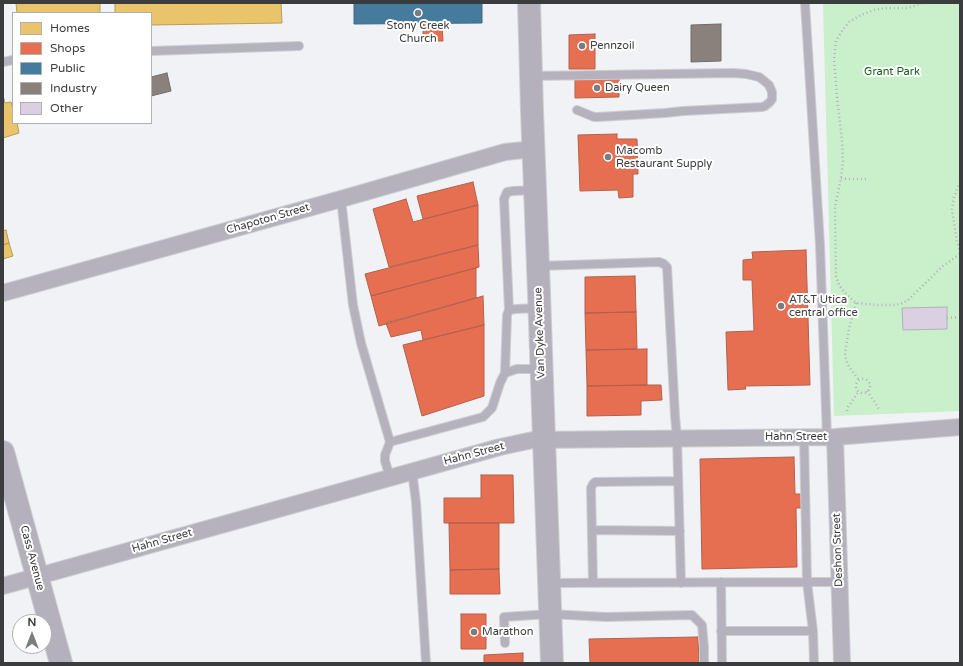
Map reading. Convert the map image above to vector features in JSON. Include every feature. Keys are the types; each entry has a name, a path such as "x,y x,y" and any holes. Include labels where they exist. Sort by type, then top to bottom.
{"main road":[{"name":"Van Dyke Avenue","path":"529,3 552,663"},
{"name":"Cass Avenue","path":"3,452 61,663"}],"street":[{"name":"Chapoton Street","path":"3,293 505,152 533,149"},
{"name":"Hahn Street","path":"3,586 390,477 533,440 831,437 960,427"},
{"name":"Deshon Street","path":"831,437 842,663"}],"lane":[{"path":"805,3 831,437"},
{"path":"152,51 300,46"},
{"path":"531,76 733,73 759,77 769,85 772,92 772,99 770,102 762,107 598,117 594,117 577,110"},
{"path":"390,442 483,417 492,408 500,383 505,373 507,315 509,310 504,199 507,192 535,190"},
{"path":"341,199 353,305 361,343 390,442 385,455 385,461 390,477"},
{"path":"538,266 659,262 667,267 677,438 681,583"},
{"path":"509,310 540,308"},
{"path":"505,373 517,369 541,369"},
{"path":"804,437 807,582 813,631 814,663"},
{"path":"412,472 416,502 426,663"},
{"path":"593,583 591,488 593,484 595,482 678,481"},
{"path":"592,530 680,531"},
{"path":"721,582 722,663"},
{"path":"549,583 839,582"},
{"path":"505,643 504,618 550,614 606,617 692,615 702,625 704,663"},
{"path":"721,631 813,631"}],"path":[{"path":"922,3 906,8 885,8 874,10 861,15 849,22 836,41 834,60 844,161 835,207 836,276 839,285 845,293 856,302 878,305 896,305 903,303 943,266 960,253 952,208 954,197 960,182"},
{"path":"841,178 866,179"},
{"path":"856,302 845,353 846,360 859,380"},
{"path":"947,318 960,317"},
{"path":"859,380 863,379 869,382 870,388 867,391"},
{"path":"859,380 856,386 859,391"},
{"path":"859,391 867,391"},
{"path":"847,411 848,407 859,391"},
{"path":"867,391 879,410"}],"green space":[{"name":"Grant Park","path":"823,3 960,3 960,411 834,416"}],"building: Homes":[{"path":"16,3 100,3 100,12 17,12"},
{"path":"115,3 281,3 282,23 152,25 152,12 115,12"},
{"path":"4,99 5,103 11,102 12,124 17,124 19,133 3,138"},
{"path":"6,230 9,243 3,245 3,231"},
{"path":"9,243 13,256 3,259 3,245"}],"building: Shops":[{"path":"423,24 442,24 443,41 423,41"},
{"name":"Pennzoil","path":"595,34 595,69 569,69 569,35"},
{"name":"Dairy Queen","path":"619,78 619,97 575,98 575,79"},
{"name":"Macomb Restaurant Supply","path":"617,134 617,139 637,139 638,174 633,174 633,197 619,198 618,190 580,191 578,135"},
{"path":"473,182 478,205 423,219 417,196"},
{"path":"406,199 413,222 478,205 478,245 389,267 373,209"},
{"path":"478,245 479,267 371,296 365,274"},
{"name":"AT&T Utica central office","path":"806,250 810,385 745,386 746,389 728,390 726,332 754,331 752,280 743,280 743,260 753,259 752,252"},
{"path":"476,268 476,298 379,326 371,296"},
{"path":"635,276 636,312 585,313 585,277"},
{"path":"483,296 484,325 423,340 421,330 391,337 386,323"},
{"path":"636,312 637,349 586,350 585,313"},
{"path":"484,325 484,396 422,416 403,345"},
{"path":"647,349 647,385 587,386 586,350"},
{"path":"661,385 662,400 641,401 641,415 587,416 587,386"},
{"path":"794,457 795,494 802,494 803,508 796,508 797,567 702,569 700,459"},
{"path":"481,475 513,475 514,523 444,523 444,498 481,498"},
{"path":"449,523 499,523 499,569 450,570"},
{"path":"499,569 500,594 450,594 450,570"},
{"name":"Marathon","path":"461,614 486,614 486,649 461,649"},
{"path":"698,637 699,663 590,663 589,639"},
{"path":"523,653 523,663 484,663 484,655"}],"building: Public":[{"name":"Stony Creek Church","path":"354,3 482,3 482,23 354,24"}],"building: Industry":[{"path":"721,24 721,61 691,62 691,25"},
{"path":"167,73 171,91 152,96 152,77"}],"building: Other":[{"path":"947,307 947,329 903,330 902,308"}],"place":[{"name":"Stony Creek Church","path":"418,13"},
{"name":"Pennzoil","path":"582,46"},
{"name":"Dairy Queen","path":"597,88"},
{"name":"Macomb Restaurant Supply","path":"608,157"},
{"name":"AT&T Utica central office","path":"781,306"},
{"name":"Marathon","path":"474,632"}]}
